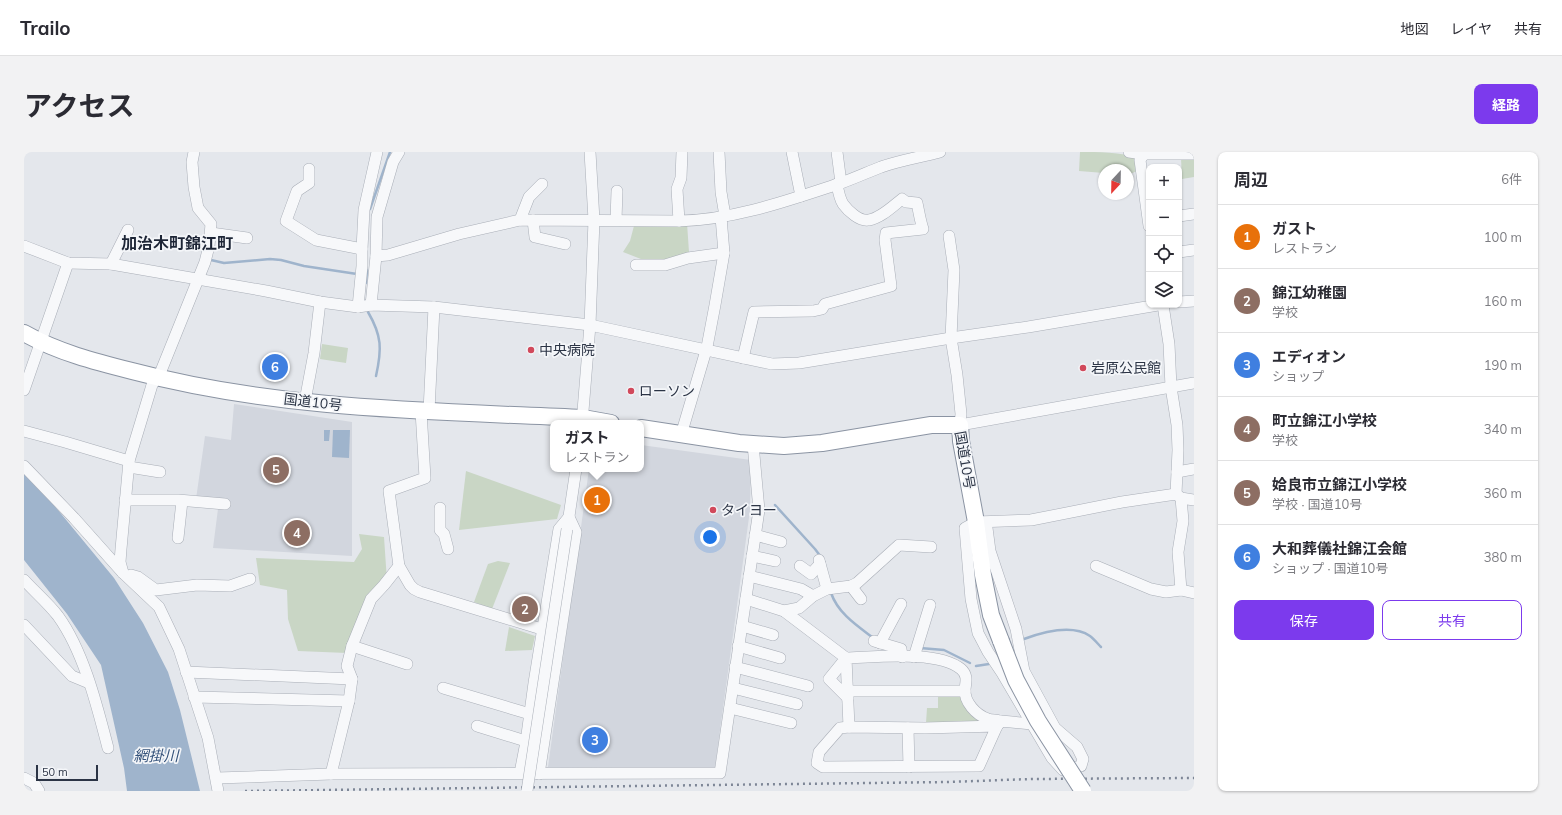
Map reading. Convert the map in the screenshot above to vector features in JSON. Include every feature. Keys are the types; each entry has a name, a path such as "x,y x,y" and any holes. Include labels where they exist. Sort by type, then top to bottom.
{"highway":[{"name":"国道10号","path":"24,333 74,354 117,367 215,389 356,408 566,420"},
{"name":"国道10号","path":"644,429 681,435 753,444 784,446 822,443 932,425 960,425 961,441 976,522 982,575 991,614 1016,680 1038,720 1083,791"}],"street":[{"path":"123,573 120,562 129,464 152,385 157,377 205,262 211,233 211,224 198,208 195,194 192,162 194,152"},
{"path":"358,307 362,266 364,210 377,152"},
{"path":"371,306 376,256 377,218 393,162 399,152"},
{"path":"582,420 590,325 594,220 590,152"},
{"path":"679,221 677,189 681,178 682,152"},
{"path":"681,435 706,350 724,253 719,152"},
{"path":"792,152 801,196"},
{"path":"743,358 754,312 813,311 822,309 825,304 891,286 885,240 886,233 923,228 919,219 917,203 906,202 902,199 886,212 868,221 860,218 843,204 839,183 837,152"},
{"path":"376,256 388,255 459,234 520,220 702,220 801,196 881,167 940,152"},
{"path":"1129,152 1144,154 1194,154"},
{"path":"1144,154 1140,160 1146,201"},
{"path":"310,169 309,183 297,191 286,221 316,240 362,249"},
{"path":"520,220 529,197 542,184"},
{"path":"616,220 617,191"},
{"path":"1182,216 1194,214"},
{"path":"533,220 535,237 565,244"},
{"path":"111,264 128,230"},
{"path":"211,233 247,238"},
{"path":"949,236 954,270 951,338 957,375 961,414 960,425 1194,383"},
{"path":"24,246 68,263 111,264 320,302 358,307 434,307 590,325 772,364 799,363 1146,307"},
{"path":"1182,252 1194,250"},
{"path":"636,265 665,265 688,258 724,253"},
{"path":"24,390 68,263"},
{"path":"1182,302 1194,300"},
{"path":"305,401 314,352 320,302"},
{"path":"434,307 425,411 425,478 389,491 399,566 414,589 543,630 560,633"},
{"path":"1164,308 1169,344 1171,387 1177,424 1177,472 1183,521 1178,552 1181,590"},
{"path":"24,431 65,442 129,464 160,472"},
{"path":"217,778 331,774 720,773 759,510 753,444"},
{"path":"24,466 74,518 123,573 159,607 179,649 208,738 217,778 218,791"},
{"path":"1177,472 1194,468"},
{"path":"527,791 576,472"},
{"path":"976,522 987,528 990,551 1016,629 1024,671 1055,728 1077,747 1083,758 1081,766 1063,770 1052,758 978,633 971,599 965,528 976,522 1031,520 1122,502 1179,496 1194,500"},
{"path":"125,500 182,501 226,504"},
{"path":"178,538 182,501"},
{"path":"440,508 440,530 444,534 448,549"},
{"path":"520,773 559,529 569,517"},
{"path":"539,774 576,532 569,517"},
{"path":"755,535 781,542"},
{"path":"784,611 799,608 813,596 827,589 851,586 857,583 899,545 931,547"},
{"path":"752,556 775,562"},
{"path":"800,566 811,574 819,562 827,589"},
{"path":"331,774 349,701 352,679 347,666 352,646 371,599 399,566"},
{"path":"1096,566 1151,589 1166,592 1181,590 1194,593"},
{"path":"123,573 138,577 156,590 197,585 230,586 250,579"},
{"path":"749,576 801,589 813,596"},
{"path":"24,580 58,616 77,649 96,699 108,748"},
{"path":"851,586 861,599"},
{"path":"746,599 784,611 846,658 914,657 944,660 954,664 964,671 967,679 965,691 971,708 987,719 999,723"},
{"path":"901,604 877,642 901,649 902,657"},
{"path":"914,657 930,605"},
{"path":"24,624 72,676 89,683"},
{"path":"742,626 773,635"},
{"path":"352,646 407,664"},
{"path":"738,646 780,658"},
{"path":"846,658 849,727"},
{"path":"846,658 842,661 829,679 848,694 965,691"},
{"path":"736,667 808,686"},
{"path":"186,672 352,679"},
{"path":"443,688 530,714"},
{"path":"732,688 797,704"},
{"path":"194,697 349,701"},
{"path":"730,708 791,723"},
{"path":"999,723 979,766 823,767 817,763 819,752 840,728 908,728 999,723 1032,724"},
{"path":"477,726 526,742 543,745"},
{"path":"908,728 909,767"},
{"path":"25,779 34,783 39,791"}],"shaded area":[{"path":"234,404 352,422 352,556 213,548 219,501 196,499 205,436 231,440"},
{"path":"644,445 751,460 750,510 715,767 548,767 589,472 644,472"}],"green space":[{"path":"1080,152 1117,153 1137,158 1137,171 1134,172 1134,164 1098,164 1098,173 1079,171"},
{"path":"1194,157 1194,177 1182,179 1181,158"},
{"path":"635,222 687,223 689,252 672,260 646,261 623,252 630,241"},
{"path":"322,344 348,348 346,363 320,359"},
{"path":"466,471 561,505 557,519 459,530"},
{"path":"359,534 384,537 387,581 347,653 298,651 288,619 287,590 260,585 256,558 354,562 362,549"},
{"path":"498,561 510,563 492,609 474,602 488,564"},
{"path":"509,627 535,636 532,650 505,651"},
{"path":"938,694 961,694 981,719 979,722 926,723 927,708 938,708"}],"water":[{"path":"324,430 330,430 329,441 324,441"},
{"path":"333,430 350,430 349,458 332,457"},
{"name":"網掛川","path":"24,472 44,493 114,578 143,623 168,672 180,710 200,791 127,791 124,768 101,665 67,614 24,560"}],"waterway":[{"path":"370,209 390,152"},
{"path":"211,260 224,263 270,259 281,260 304,266 357,274"},
{"path":"366,283 367,270"},
{"path":"368,312 376,328 380,343 376,376"},
{"path":"775,505 821,557"},
{"path":"831,593 838,607 843,613 872,637"},
{"path":"1024,639 1057,630 1075,630 1090,636 1101,647"},
{"path":"920,648 944,650 970,663"},
{"path":"976,666 989,664"}],"railway":[{"path":"245,791 948,782 1031,779 1194,778"}],"place":[{"name":"中央病院","path":"531,350"},
{"name":"大和葬儀社錦江会館","path":"275,367"},
{"name":"岩原公民館","path":"1083,368"},
{"name":"ローソン","path":"631,391"},
{"name":"姶良市立錦江小学校","path":"276,470"},
{"name":"ガスト","path":"597,500"},
{"name":"タイヨー","path":"713,510"},
{"name":"町立錦江小学校","path":"297,533"},
{"name":"錦江幼稚園","path":"525,609"},
{"name":"エディオン","path":"595,740"}],"district":[{"name":"加治木町錦江町","path":"177,243"}]}
